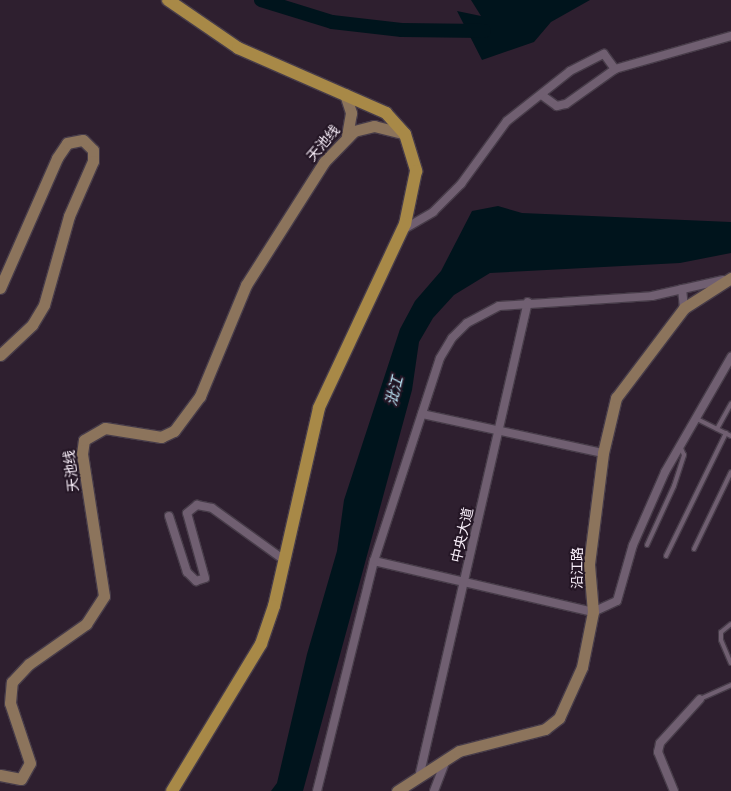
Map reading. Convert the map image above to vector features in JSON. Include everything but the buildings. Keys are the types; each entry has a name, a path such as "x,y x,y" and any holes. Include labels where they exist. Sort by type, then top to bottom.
{"main road":[{"path":"168,0 238,48 386,113 405,134 416,171 402,230 319,408 284,560 261,644 172,791"}],"street":[{"path":"543,96 556,106 566,104 615,69 731,36"},
{"path":"402,230 433,212 461,184 507,121 543,96 570,71 604,54 615,69"},
{"path":"345,94 351,113 347,136"},
{"name":"天池线","path":"0,775 21,779 30,764 10,703 12,682 29,664 86,624 104,596 82,454 84,440 105,428 161,437 181,424 200,396 246,285 324,162 347,136 368,126 405,134"},
{"path":"0,288 57,158 67,143 83,140 93,150 94,161 69,216 44,305 32,325 0,355"},
{"path":"317,791 374,561 440,358 461,329 487,311 528,302 652,296 729,279"},
{"name":"沿江路","path":"397,791 420,773 459,750 545,729 559,718 582,667 593,612 589,564 603,453 620,392 684,308 729,279"},
{"path":"682,289 684,308"},
{"name":"中央大道","path":"420,773 528,302"},
{"path":"374,561 593,612 616,601 633,545 679,444 731,357"},
{"path":"422,414 603,453"},
{"path":"169,516 187,572 196,581 205,578 187,513 197,505 212,508 284,560"},
{"path":"674,791 658,752 660,743 700,699"},
{"path":"434,791 446,758"}],"lane":[{"path":"717,429 731,404"},
{"path":"695,418 731,436"},
{"path":"666,556 726,433"},
{"path":"647,545 684,455 679,444"},
{"path":"694,549 731,472"},
{"path":"731,624 721,632 721,640 731,663"},
{"path":"700,699 731,685"}],"water":[{"path":"471,0 590,0 551,22 534,42 482,60 457,11 481,16"},
{"path":"498,206 522,213 731,222 731,253 680,263 490,273 454,295 433,318 419,342 412,390 303,791 271,791 277,783 307,654 337,551 344,500 400,329 415,301 441,271 472,211"}],"waterway":[{"name":"沘江","path":"261,0 332,22 402,30 484,31"}]}
